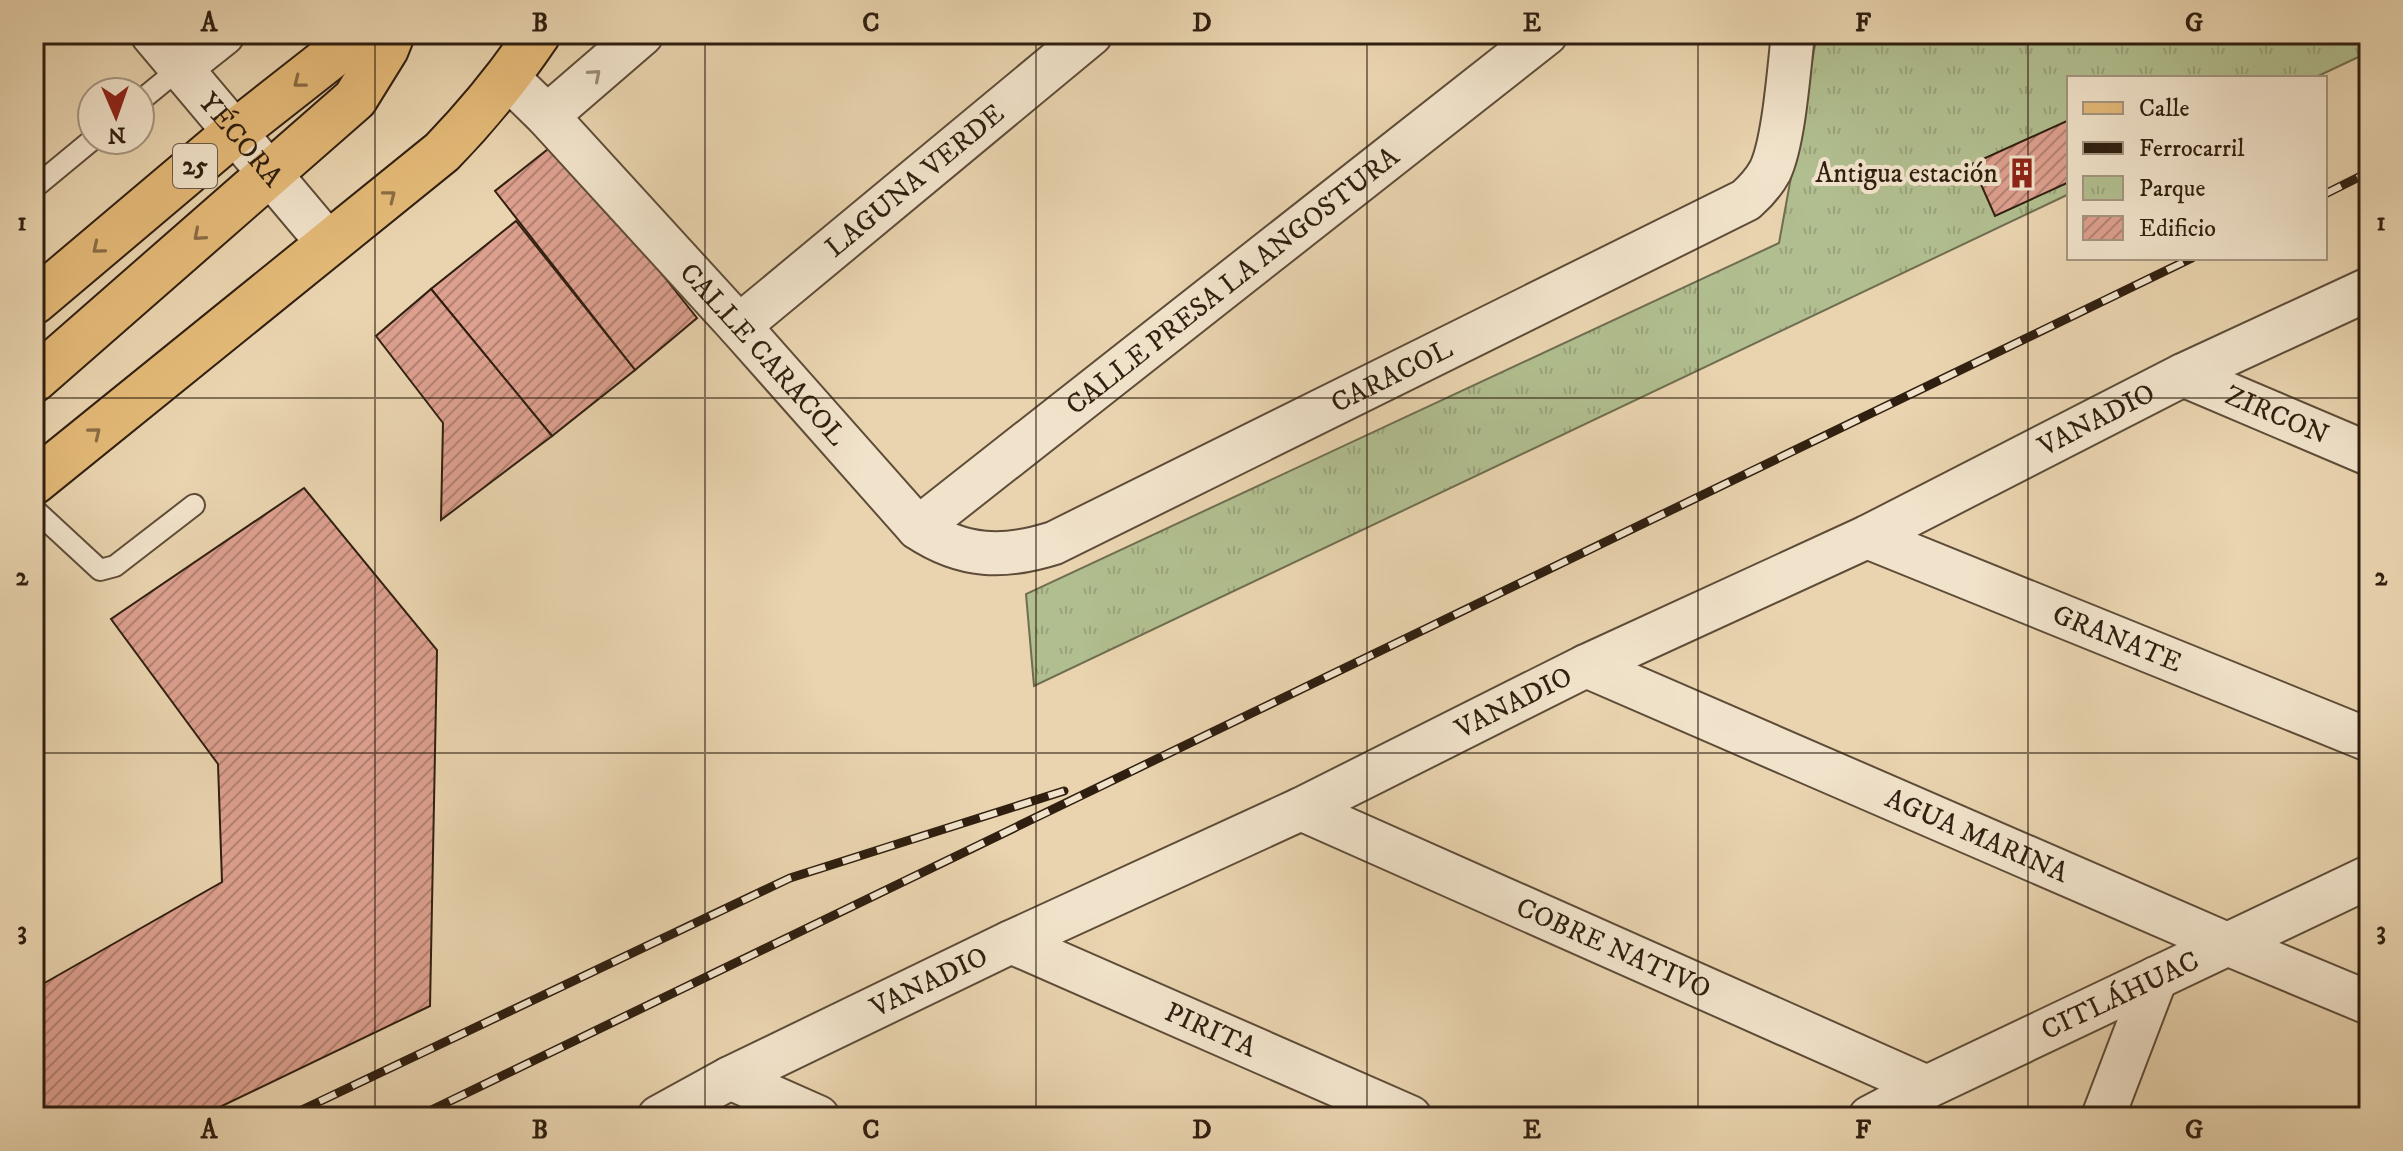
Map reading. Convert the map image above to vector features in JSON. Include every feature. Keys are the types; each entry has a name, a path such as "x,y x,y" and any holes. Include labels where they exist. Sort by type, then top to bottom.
{"main road":[{"name":"25","path":"34,302 234,133 360,34"},
{"path":"34,380 355,99 392,34"},
{"path":"34,482 442,152 477,117 538,34"}],"street":[{"name":"YÉCORA","path":"152,34 329,244"},
{"path":"179,69 223,34"},
{"path":"547,116 642,34"},
{"name":"LAGUNA VERDE","path":"739,326 1091,34"},
{"name":"CALLE PRESA LA ANGOSTURA","path":"918,528 1546,34"},
{"name":"CARACOL","path":"1054,543 1729,210 1759,189 1771,170 1778,144 1793,34"},
{"name":"CALLE CARACOL","path":"508,78 547,116 739,326 918,528 937,541 959,549 990,554 1024,552 1054,543"},
{"name":"VANADIO","path":"659,1117 730,1078 1011,942 1301,809 1586,666 1867,537 2183,375 2369,289"},
{"name":"ZIRCON","path":"2183,375 2369,454"},
{"name":"GRANATE","path":"1867,537 2369,740"},
{"name":"AGUA MARINA","path":"1586,666 2369,1003"},
{"name":"COBRE NATIVO","path":"1301,809 1927,1087"},
{"name":"CITLÁHUAC","path":"1870,1117 2369,877"},
{"name":"PIRITA","path":"1011,942 1410,1117"},
{"path":"2103,1117 2156,978"},
{"path":"730,1078 818,1117"}],"lane":[{"path":"156,88 179,69"},
{"path":"34,188 76,153"},
{"path":"34,509 100,570 115,566 194,505"}],"green space":[{"path":"1817,34 2369,34 2369,52 2318,76 2067,76 2067,195 1034,686 1026,594 1779,243"}],"building":[{"name":"Antigua estación","path":"2067,121 2067,183 1995,216 1972,164"},
{"path":"557,142 697,318 635,370 495,191"},
{"path":"516,221 635,370 552,436 431,289"},
{"path":"431,289 552,436 441,520 443,423 376,336"},
{"path":"304,488 437,650 430,1006 199,1117 34,1117 34,989 222,882 218,764 111,619"}],"railway":[{"path":"2327,193 2369,172"},
{"path":"417,1117 2188,260"},
{"path":"287,1117 790,878 1064,791"}],"place":[{"name":"Antigua estación","path":"2022,173"}]}
